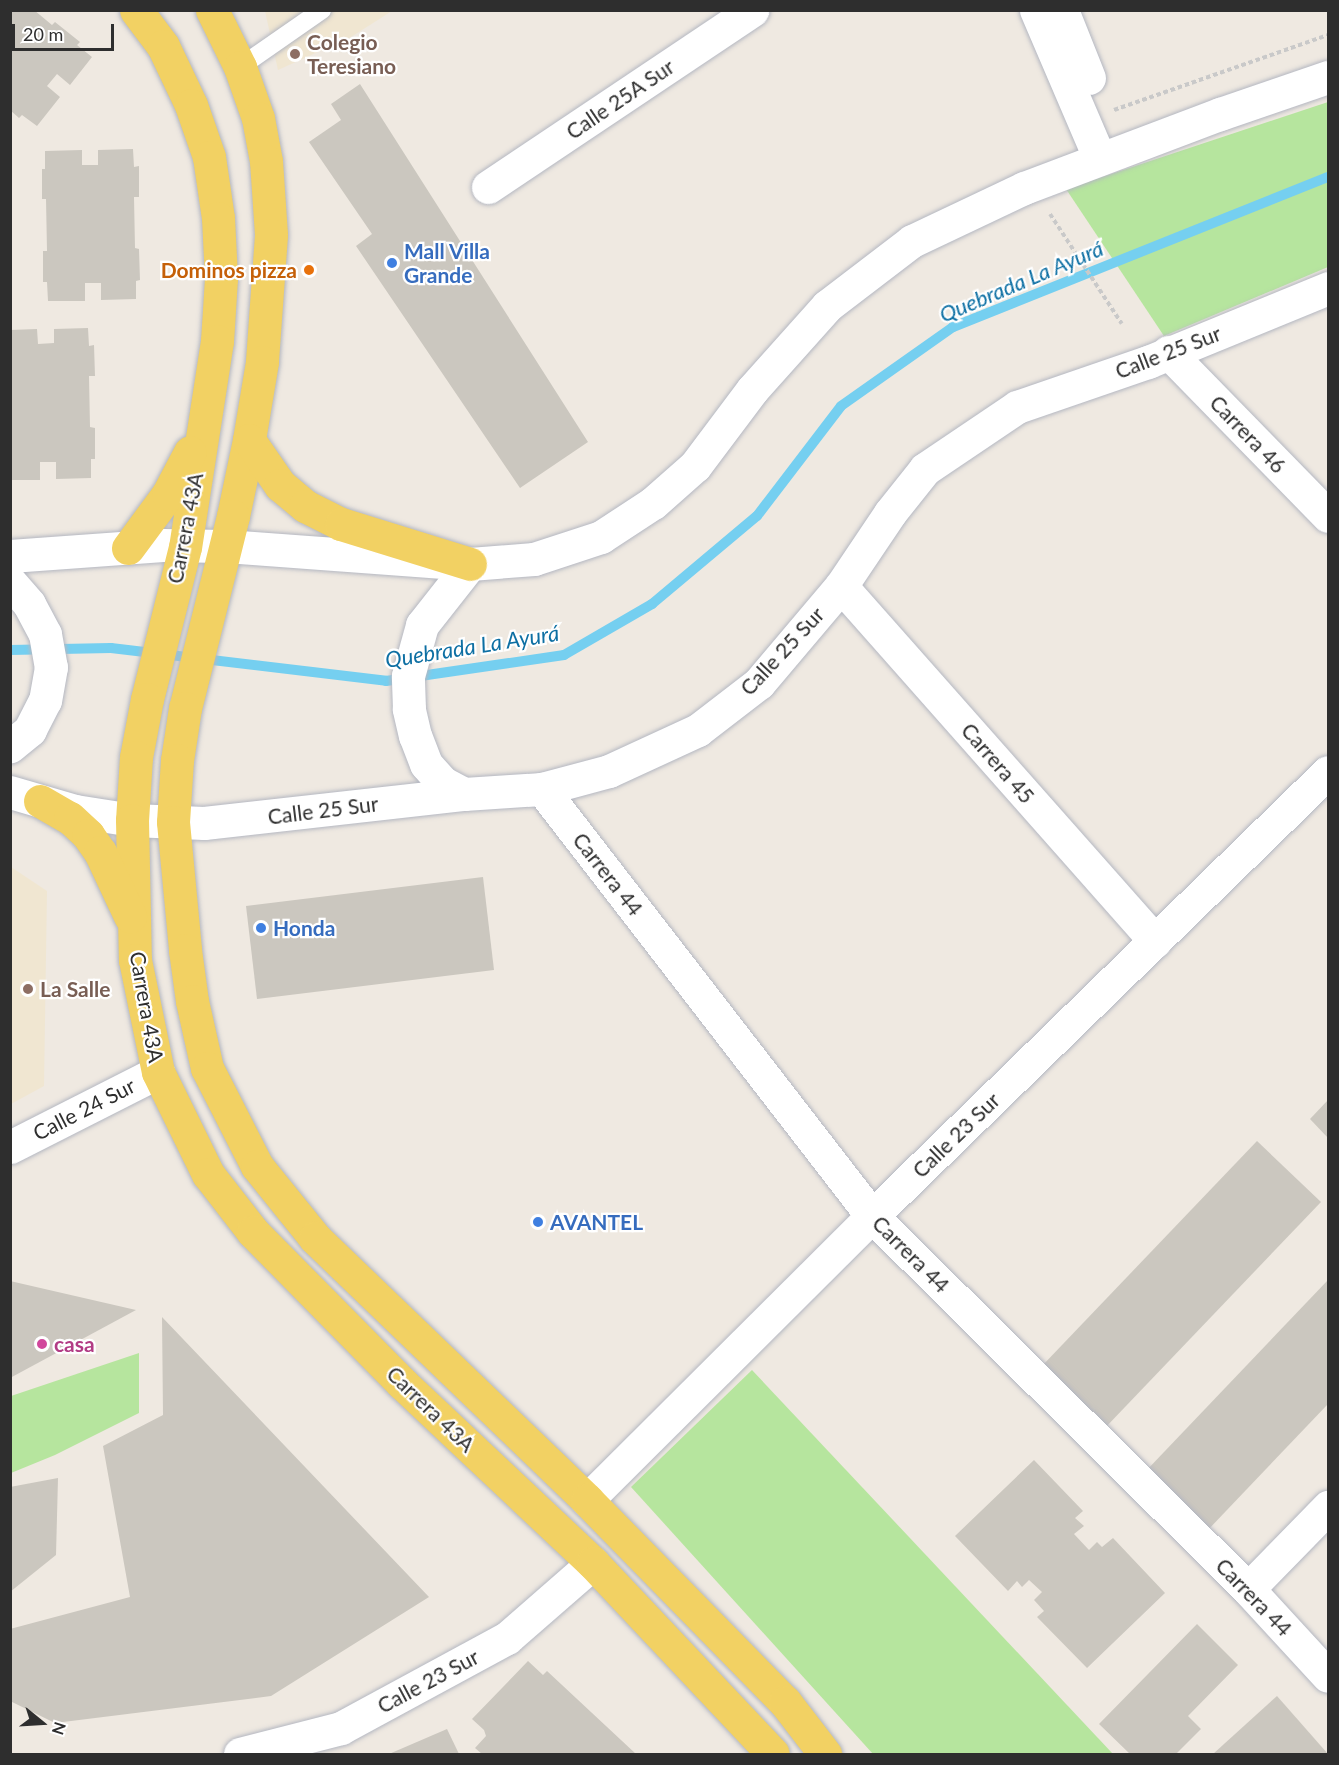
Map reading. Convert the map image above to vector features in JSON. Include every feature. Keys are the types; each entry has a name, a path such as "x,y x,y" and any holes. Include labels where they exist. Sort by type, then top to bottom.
{"main road":[{"name":"Carrera 43A","path":"135,10 163,46 191,105 209,157 218,218 221,278 217,340 185,547 147,699 136,757 132,820 137,970 158,1072 208,1174 253,1232 402,1383 593,1563 773,1755"},
{"name":"Carrera 43A","path":"212,10 240,67 258,118 266,161 271,236 262,362 249,440 226,546 185,708 177,760 174,822 192,1000 207,1068 257,1166 315,1238 587,1500 785,1702 825,1755"},
{"path":"128,548 174,483 206,411"},
{"path":"249,440 280,486 305,506 340,524 470,564"},
{"path":"25,797 70,818 88,835 100,852 135,927"}],"street":[{"name":"Calle 25A Sur","path":"488,187 752,10"},
{"path":"1036,10 1109,156"},
{"path":"1062,10 1103,114 1109,156"},
{"path":"10,556 128,548 226,546 470,564 534,559 601,537 652,503 695,466 752,390 827,306 912,241 1024,188 1329,77"},
{"name":"Calle 25 Sur","path":"25,797 75,811 132,820 204,824 464,794 542,789 609,771 698,730 759,682 841,586 890,513 925,469 1017,407 1168,352 1329,288"},
{"name":"Carrera 46","path":"1168,352 1329,516"},
{"path":"464,794 443,783 426,764 415,736 409,708 408,676 422,625 470,564"},
{"name":"Carrera 45","path":"841,586 1155,941"},
{"path":"20,593 45,634 51,667 45,700 20,738"},
{"name":"Calle 23 Sur","path":"587,1500 872,1216 1329,772"},
{"name":"Carrera 44","path":"542,789 872,1216 1248,1589 1329,1676"},
{"name":"Calle 24 Sur","path":"10,1147 158,1072"},
{"path":"1248,1589 1329,1507"},
{"name":"Calle 23 Sur","path":"240,1755 341,1728 507,1638 593,1563"}],"lane":[{"path":"240,67 297,18 322,10"}],"path":[{"path":"1103,114 1329,35"},
{"path":"1053,221 1122,324"}],"shaded area":[{"name":"Colegio Teresiano","path":"265,11 392,11 351,37 278,70"},
{"name":"La Salle","path":"11,867 47,891 44,1086 11,1104"}],"green space":[{"path":"1328,102 1328,267 1164,336 1066,189"},
{"path":"139,1353 139,1413 55,1455 11,1473 11,1396"},
{"path":"752,1370 1113,1754 873,1754 631,1487"}],"building":[{"path":"10,10 34,10 52,25 55,22 80,42 77,45 92,57 70,85 57,74 47,86 60,97 37,126 22,115 19,118 10,110"},
{"path":"360,84 588,442 520,488 356,246 372,234 309,142 341,120 331,104"},
{"path":"133,149 134,167 139,166 139,197 134,197 135,248 139,249 140,280 136,281 136,299 101,300 101,283 85,283 85,301 48,301 47,282 43,282 43,251 47,251 46,199 42,199 42,169 45,169 45,151 82,150 82,165 98,165 98,150"},
{"path":"88,328 89,346 94,345 95,376 89,376 90,427 95,428 95,459 91,459 91,478 56,479 56,462 40,462 40,480 10,480 10,330 37,329 38,344 54,343 54,329"},
{"path":"483,877 494,970 257,999 246,906"},
{"path":"1328,1100 1328,1138 1310,1119"},
{"path":"1257,1141 1321,1202 1104,1429 1041,1367"},
{"path":"1328,1280 1328,1404 1206,1532 1144,1473"},
{"name":"casa","path":"10,1281 136,1310 10,1378"},
{"path":"162,1317 429,1597 271,1696 55,1723 10,1701 10,1629 130,1597 103,1446 163,1415"},
{"path":"1034,1460 1083,1511 1075,1518 1084,1526 1074,1534 1089,1550 1097,1542 1102,1547 1113,1538 1165,1593 1087,1668 1037,1617 1044,1611 1034,1600 1042,1592 1029,1580 1022,1587 1017,1581 1008,1591 955,1536"},
{"path":"58,1478 56,1555 10,1592 10,1487"},
{"path":"1197,1624 1238,1665 1188,1716 1201,1729 1176,1754 1130,1754 1099,1724"},
{"path":"528,1661 543,1675 547,1671 636,1754 482,1754 475,1748 486,1736 484,1730 472,1719"},
{"path":"1277,1696 1328,1754 1213,1754"},
{"path":"447,1729 459,1754 389,1754"}],"waterway":[{"name":"Quebrada La Ayurá","path":"10,650 111,648 386,681 564,655 652,604 757,516 841,406 953,327 1328,177"}],"place":[{"name":"Colegio Teresiano","path":"295,54"},
{"name":"Mall Villa Grande","path":"392,263"},
{"name":"Dominos pizza","path":"309,270"},
{"name":"Honda","path":"261,928"},
{"name":"La Salle","path":"28,989"},
{"name":"AVANTEL","path":"538,1222"},
{"name":"casa","path":"42,1344"}]}
